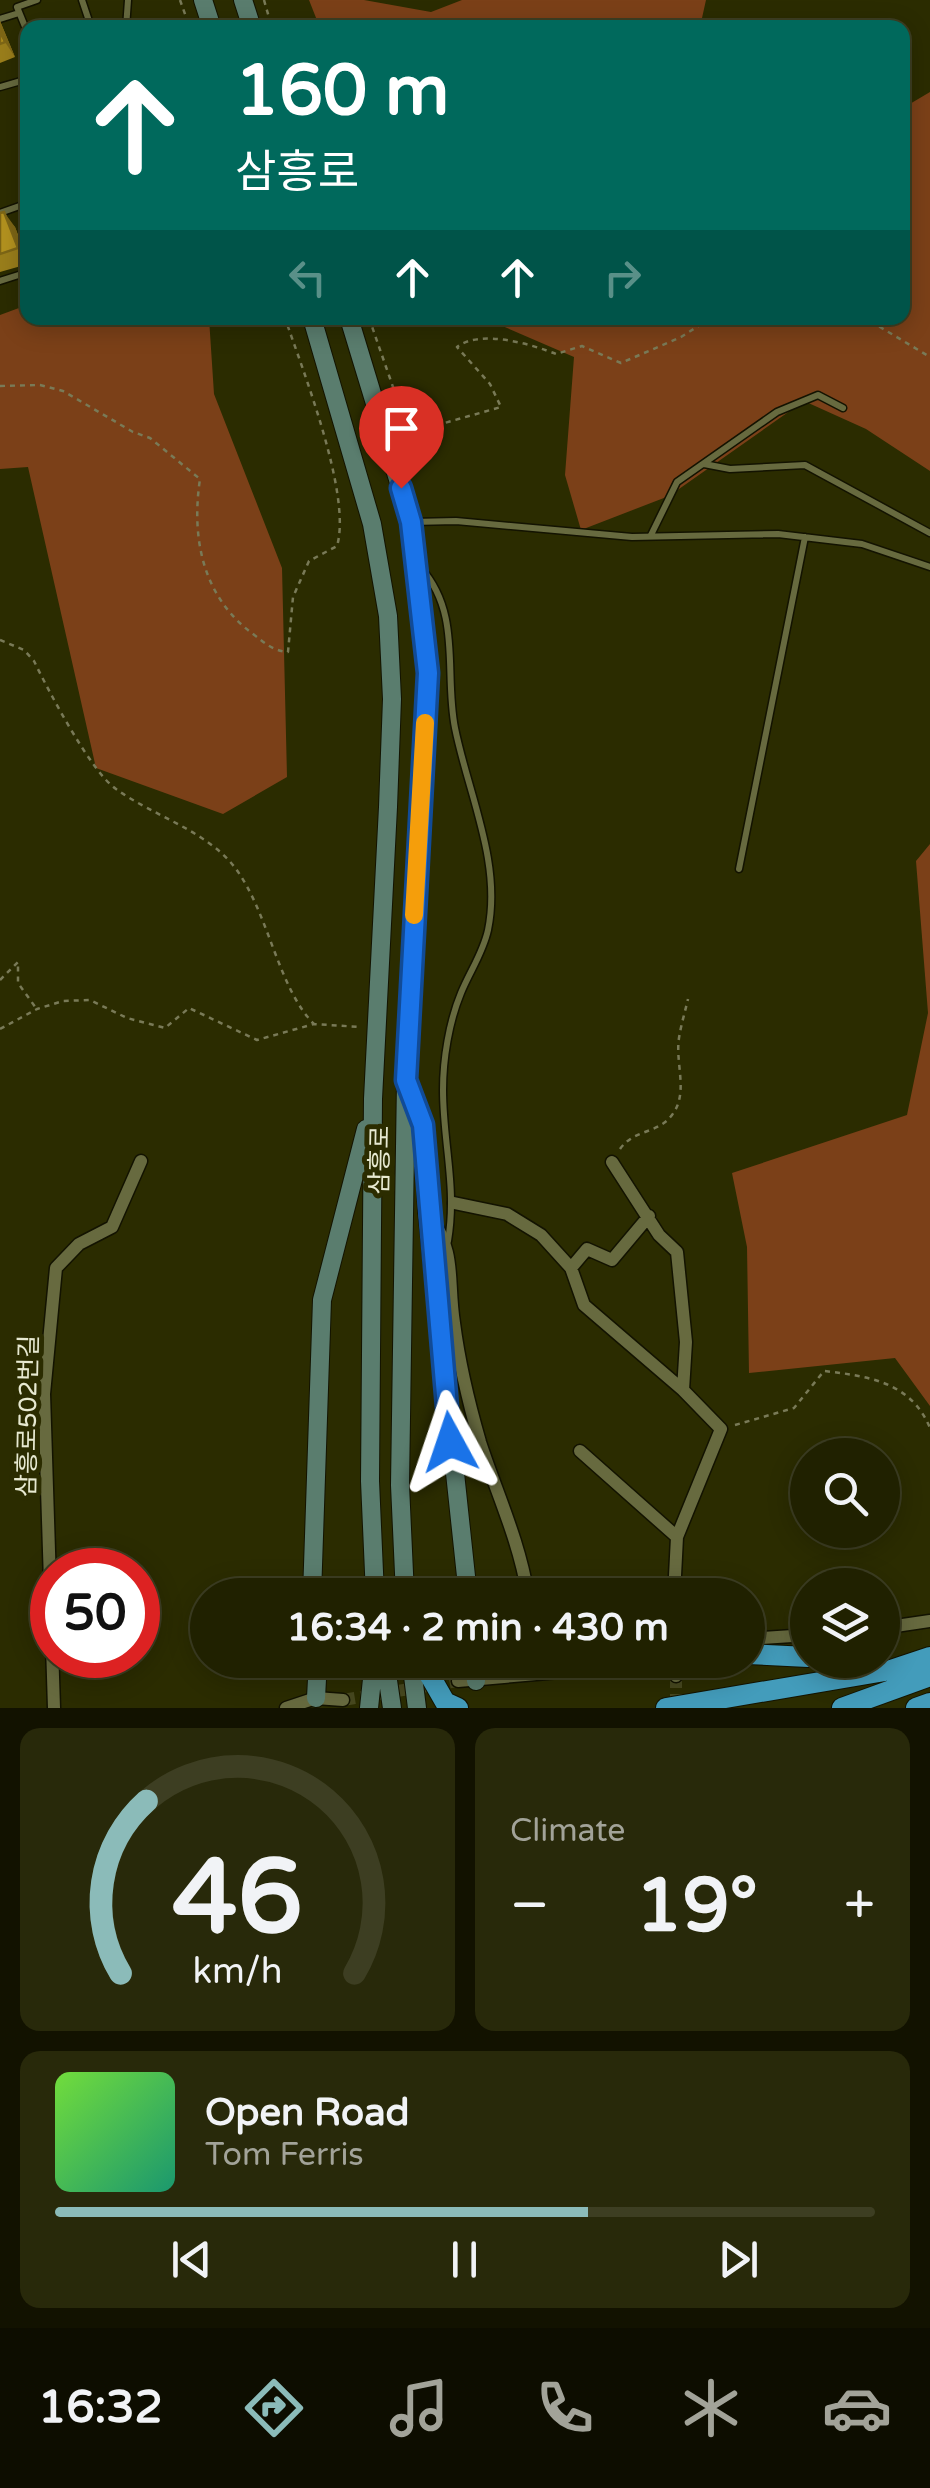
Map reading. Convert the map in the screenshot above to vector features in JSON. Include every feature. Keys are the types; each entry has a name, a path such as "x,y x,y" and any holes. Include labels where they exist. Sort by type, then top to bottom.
{"highway":[{"path":"900,1656 930,1653"},
{"path":"666,1708 891,1670 930,1653"},
{"path":"765,1655 790,1656"},
{"path":"842,1708 930,1676"},
{"path":"431,1678 445,1702 458,1708"},
{"path":"916,1708 930,1703"}],"main road":[{"name":"삼흥로","path":"314,325 372,524 388,616 392,699 373,1099 370,1481 374,1578"},
{"name":"삼흥로","path":"351,325 411,522 428,673 406,1080 400,1448 404,1578"},
{"path":"406,1080 423,1125 427,1210 466,1578"},
{"path":"313,1578 322,1300 373,1099"},
{"path":"316,1698 317,1678"},
{"path":"370,1708 372,1678"},
{"path":"388,1678 392,1708"},
{"path":"413,1678 417,1708"}],"street":[{"name":"삼흥로502번길","path":"54,1708 44,1394 56,1268 79,1244 112,1227 141,1161"},
{"path":"612,1162 659,1235 677,1252 686,1342 684,1390"},
{"path":"454,1203 507,1214 542,1235 571,1268 584,1305 684,1390 722,1429 678,1537 675,1578"},
{"path":"427,1210 448,1241 454,1322 466,1384 480,1443 511,1520 524,1578"},
{"path":"571,1268 587,1249 612,1260 649,1216"},
{"path":"580,1451 678,1537"},
{"path":"900,1625 930,1621"},
{"path":"765,1638 790,1636"},
{"path":"467,1681 490,1678"},
{"path":"286,1708 316,1698 343,1700"}],"lane":[{"path":"23,20 18,7 37,0"},
{"path":"0,20 20,12"},
{"path":"650,536 677,482 777,412 818,395 843,408"},
{"path":"703,464 730,469 805,465 930,533"},
{"path":"411,522 456,521 650,536 804,537 862,544 930,567"},
{"path":"739,870 804,537"},
{"path":"417,564 435,585 450,637 454,724 490,881 488,927 460,995 446,1050 443,1092 454,1203 448,1241"}],"path":[{"path":"0,386 40,385 63,390 177,457 200,479 197,530 222,608 275,651 288,652 293,597 309,561 337,546 342,527 328,454 287,325"},
{"path":"371,325 409,433 501,408 490,384 457,347 464,341 518,338 556,354 582,346 622,363 700,325"},
{"path":"878,325 930,357"},
{"path":"0,640 24,650 34,661 111,786 200,838 234,865 289,977 298,1007 314,1024"},
{"path":"0,980 18,962 18,983 37,1009"},
{"path":"612,1162 627,1139 658,1128 673,1114 681,1095 678,1040 688,999"},
{"path":"0,1029 37,1009 63,1001 90,1000 128,1018 165,1028 189,1008 257,1040 314,1024 377,1028"},
{"path":"722,1429 794,1408 824,1371 882,1378 906,1395 930,1428"}],"shaded area":[{"path":"309,0 364,0 431,12 462,0 706,0 702,20 317,20"},
{"path":"930,92 930,471 866,429 804,401 669,496 581,530 565,475 574,357 500,325 910,325 910,104"},
{"path":"20,308 20,325 209,325 214,394 282,568 287,777 223,814 96,768 28,467 0,469 0,315"},
{"path":"930,844 930,1406 895,1358 749,1373 747,1247 732,1173 907,1115 928,1013 916,861"}],"building":[{"path":"4,212 18,248 0,254 0,213"}],"tunnel":[{"path":"676,1678 676,1708"},
{"path":"343,1700 458,1681"}],"slow traffic":[{"path":"414,915 425,723"}],"route":[{"path":"401,488 411,522 428,673 406,1080 423,1125 427,1210 450,1442"}]}
